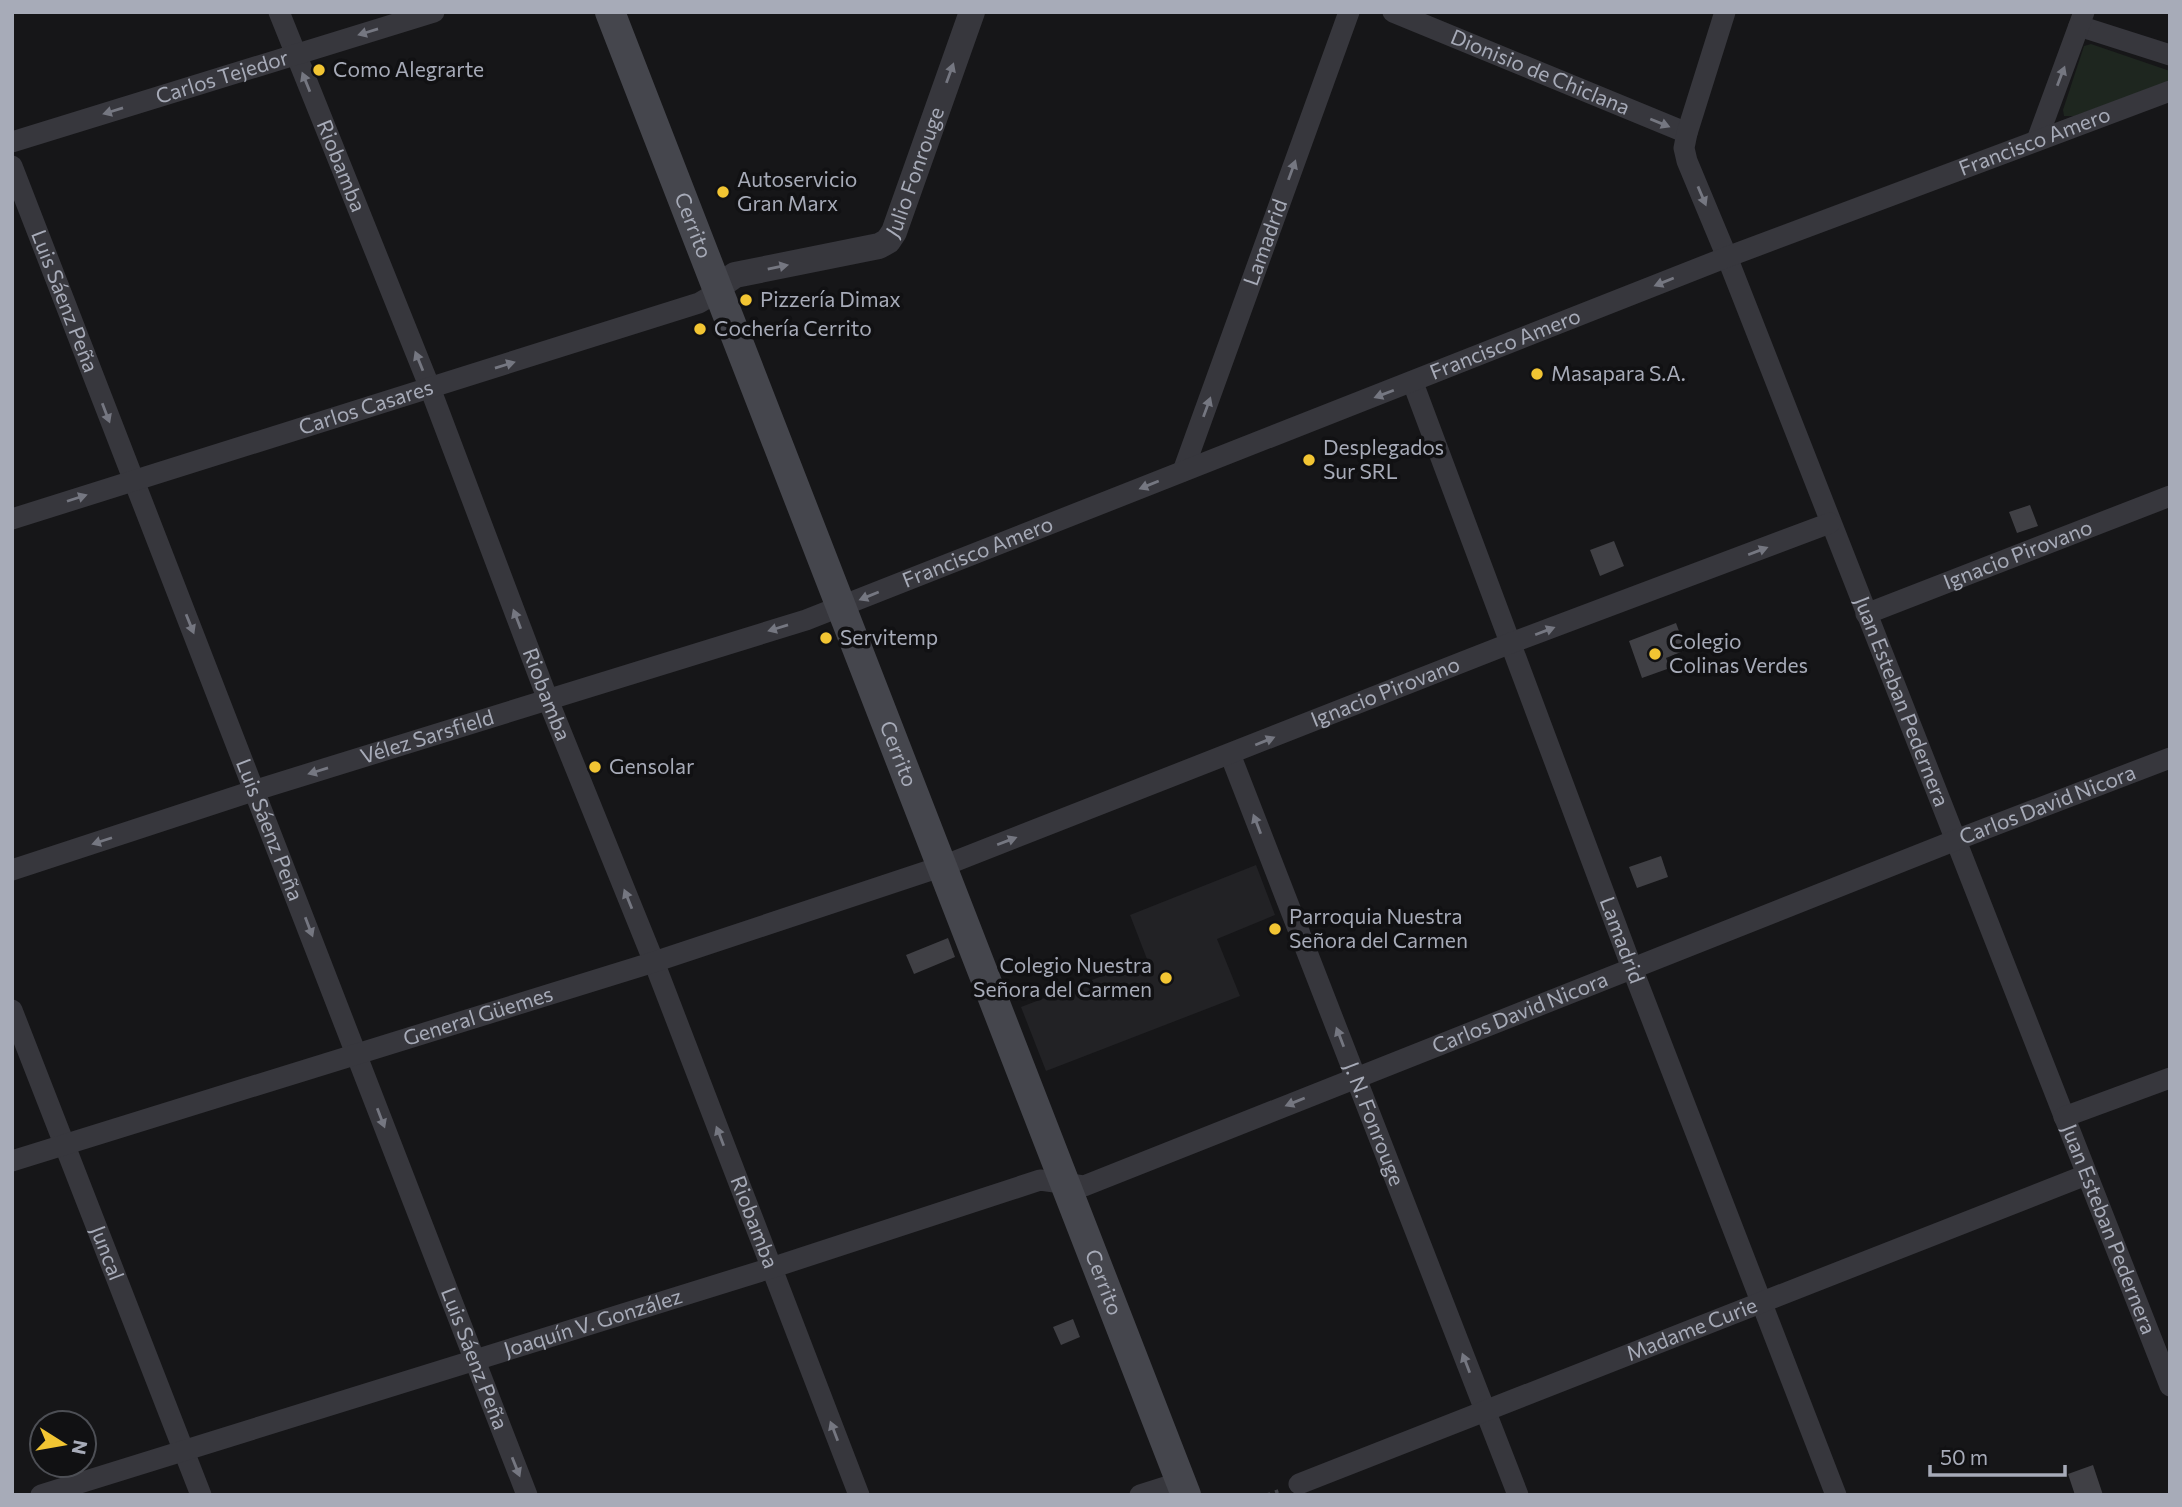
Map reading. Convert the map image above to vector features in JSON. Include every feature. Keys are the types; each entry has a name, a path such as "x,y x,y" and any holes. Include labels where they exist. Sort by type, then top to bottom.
{"main road":[{"name":"Cerrito","path":"610,12 715,289 842,606 1064,1185 1184,1488"}],"street":[{"name":"Riobamba","path":"279,12 430,388 548,700 654,962 859,1495"},
{"name":"Carlos Tejedor","path":"12,142 434,12"},
{"name":"Julio Fonrouge","path":"715,289 735,275 888,242 972,12"},
{"name":"Lamadrid","path":"1184,471 1349,12"},
{"name":"Dionisio de Chiclana","path":"1394,12 1687,134"},
{"name":"Juan Esteban Pedernera","path":"1725,12 1687,134 1687,161 2170,1386"},
{"path":"2036,140 2082,19 2170,55"},
{"name":"Francisco Amero","path":"842,606 1727,257 2170,90"},
{"name":"Luis Sáenz Peña","path":"12,166 527,1495"},
{"name":"Carlos Casares","path":"12,519 699,303 711,296 715,289"},
{"name":"Lamadrid","path":"1413,383 1632,968 1836,1495"},
{"name":"Ignacio Pirovano","path":"1867,614 2170,496"},
{"name":"Ignacio Pirovano","path":"943,866 1511,643 1830,523"},
{"name":"Vélez Sarsfield","path":"12,870 256,790 842,606"},
{"name":"J. N. Fonrouge","path":"1230,754 1518,1495"},
{"name":"Carlos David Nicora","path":"1064,1185 1084,1186 1955,840 2170,758"},
{"name":"General Güemes","path":"12,1161 654,962 943,866"},
{"name":"Juncal","path":"12,1010 201,1495"},
{"path":"2064,1117 2170,1078"},
{"name":"Madame Curie","path":"1298,1484 2086,1175"},
{"name":"Joaquín V. González","path":"41,1495 185,1452 473,1358 771,1268 1040,1180 1064,1185"},
{"path":"1140,1495 1184,1488"}],"shaded area":[{"path":"2091,44 2170,71 2170,81 2074,116 2064,116 2063,110 2084,46"},
{"name":"Colegio Nuestra Señora del Carmen","path":"1256,865 1275,915 1217,939 1240,996 1046,1071 1021,1007 1147,959 1130,915"}],"building":[{"path":"2030,505 2038,526 2017,533 2009,512"},
{"path":"1614,541 1624,566 1600,576 1590,550"},
{"name":"Colegio Colinas Verdes","path":"1676,623 1686,650 1666,658 1670,668 1642,678 1629,641"},
{"path":"1661,856 1668,877 1637,888 1629,867"},
{"path":"948,938 955,957 914,974 906,955"},
{"path":"1073,1319 1080,1337 1061,1345 1053,1327"},
{"path":"2093,1465 2103,1495 2075,1495 2068,1474"}],"place":[{"name":"Como Alegrarte","path":"319,70"},
{"name":"Autoservicio Gran Marx","path":"723,192"},
{"name":"Pizzería Dimax","path":"746,300"},
{"name":"Cochería Cerrito","path":"700,329"},
{"name":"Masapara S.A.","path":"1537,374"},
{"name":"Desplegados Sur SRL","path":"1309,460"},
{"name":"Servitemp","path":"826,638"},
{"name":"Colegio Colinas Verdes","path":"1655,654"},
{"name":"Gensolar","path":"595,767"},
{"name":"Parroquia Nuestra Señora del Carmen","path":"1275,929"},
{"name":"Colegio Nuestra Señora del Carmen","path":"1166,978"}]}
